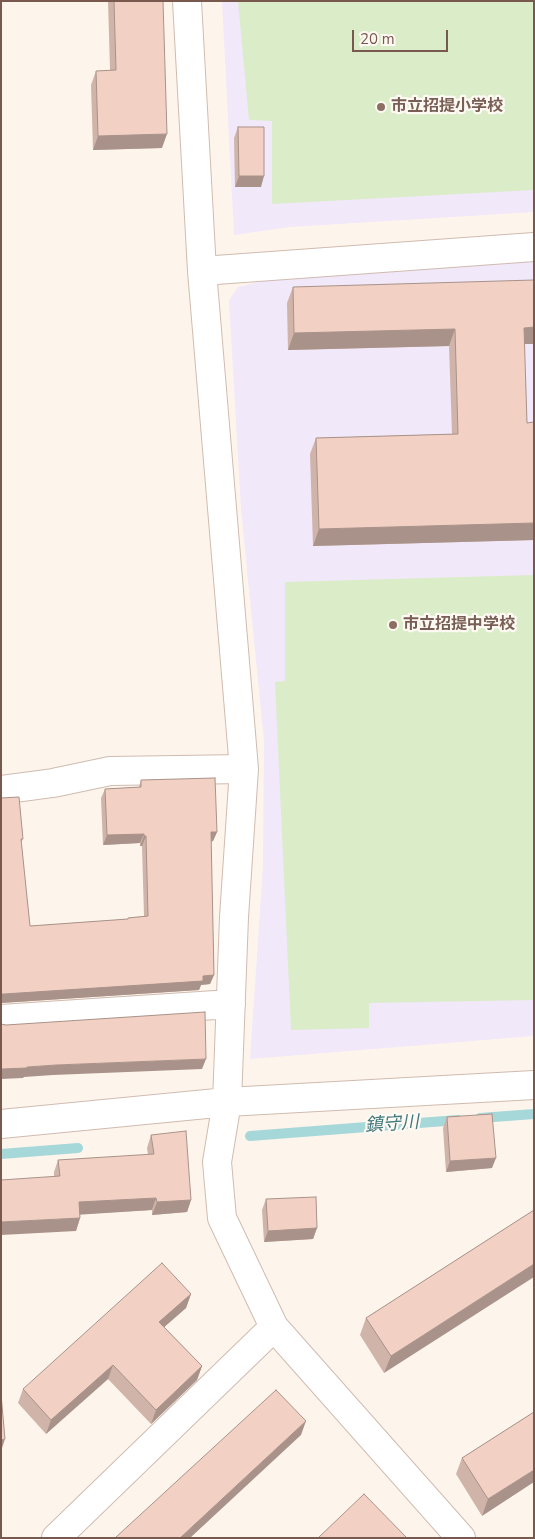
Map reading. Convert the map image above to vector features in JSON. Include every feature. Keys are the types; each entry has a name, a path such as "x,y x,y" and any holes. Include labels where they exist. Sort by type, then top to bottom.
{"street":[{"path":"187,1 202,271 244,769 234,917 227,1102 217,1162 222,1218 274,1327 461,1538"},
{"path":"202,271 534,247"},
{"path":"1,790 53,783 110,771 244,769"},
{"path":"1,1019 231,1004"},
{"path":"1,1124 227,1102 534,1085"},
{"path":"56,1538 274,1327"}],"shaded area":[{"name":"市立招提小学校","path":"222,1 534,1 534,212 290,227 234,235"},
{"name":"市立招提中学校","path":"534,257 534,1036 250,1059 263,866 264,741 241,509 229,300 238,287 305,271"}],"green space":[{"name":"市立招提小学校","path":"238,1 534,1 534,190 272,204 272,121 249,120"},
{"path":"534,575 534,1000 369,1003 369,1028 291,1030 275,682 285,681 285,582"}],"building":[{"path":"114,1 163,1 167,134 98,136 96,71 116,70"},
{"path":"238,127 264,127 264,176 239,176"},
{"path":"534,280 534,327 524,328 527,423 534,422 534,523 319,529 316,438 458,434 455,329 294,333 293,287"},
{"path":"215,778 217,832 211,832 214,975 203,976 203,981 1,994 1,798 19,797 23,839 21,839 30,926 128,919 148,916 146,836 144,834 107,835 105,789 141,787 141,780"},
{"path":"205,1012 206,1059 1,1069 1,1024"},
{"path":"492,1114 496,1158 450,1161 447,1117"},
{"path":"186,1131 191,1200 157,1202 156,1198 79,1202 80,1218 1,1222 1,1180 60,1176 58,1160 154,1154 151,1135"},
{"path":"316,1197 317,1228 268,1231 266,1199"},
{"path":"534,1210 534,1264 391,1356 366,1318"},
{"path":"162,1263 191,1294 159,1322 202,1366 156,1410 113,1365 51,1420 23,1389"},
{"path":"276,1390 306,1421 180,1538 115,1538"},
{"path":"1,1394 5,1439 1,1440"},
{"path":"534,1412 534,1470 488,1499 462,1458"},
{"path":"364,1494 407,1538 318,1538"}],"waterway":[{"name":"鎮守川","path":"480,1118 534,1114"},
{"name":"鎮守川","path":"250,1136 458,1120"},
{"name":"鎮守川","path":"1,1154 78,1148"}],"place":[{"name":"市立招提小学校","path":"381,107"},
{"name":"市立招提中学校","path":"393,625"}]}
